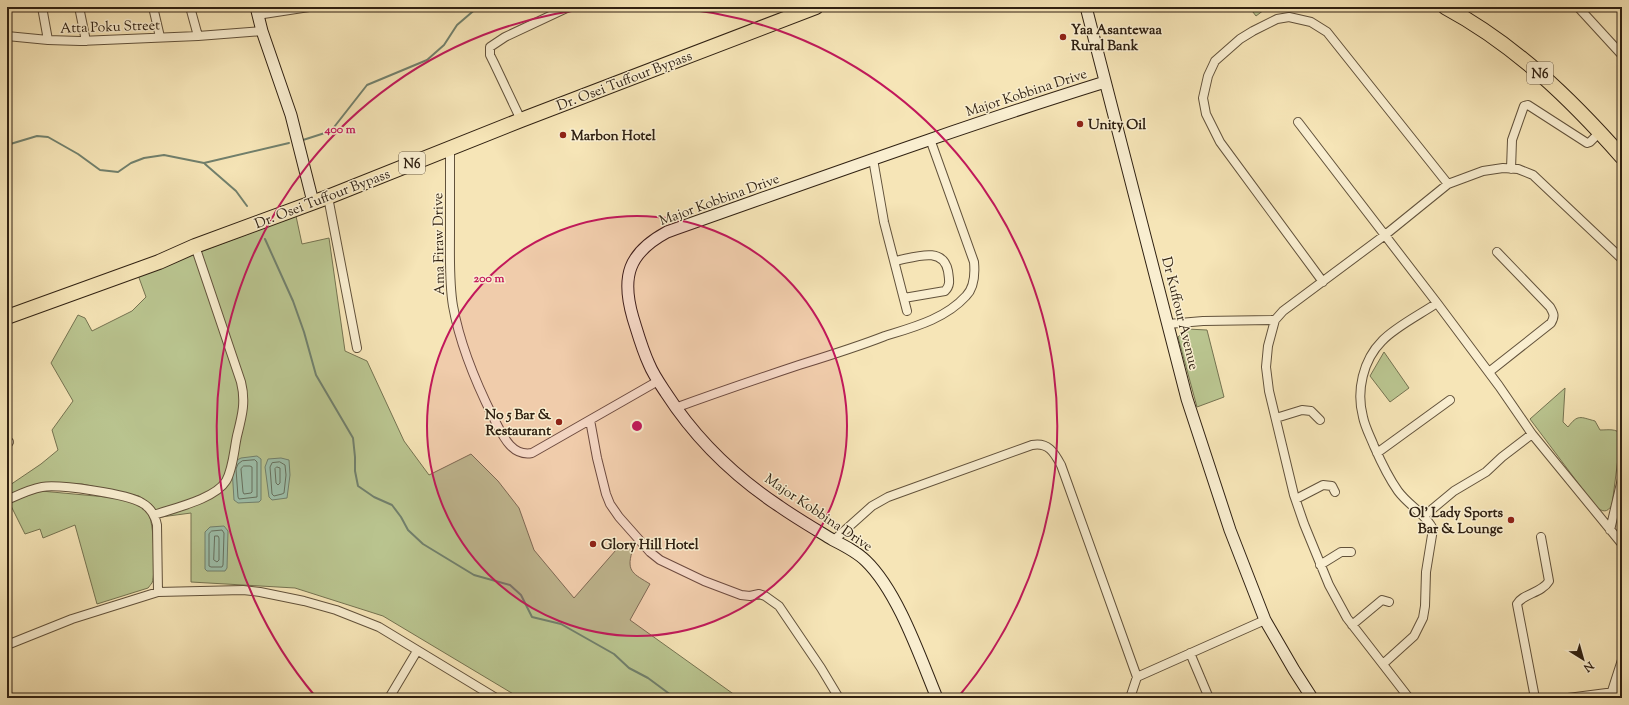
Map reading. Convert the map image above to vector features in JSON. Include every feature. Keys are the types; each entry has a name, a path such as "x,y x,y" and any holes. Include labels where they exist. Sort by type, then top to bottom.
{"highway":[{"name":"Dr. Osei Tuffour Bypass","path":"7,317 159,262 195,246 328,197 521,120 816,7"},
{"name":"N6","path":"1445,7 1486,31 1526,61 1552,84 1600,132 1622,157"}],"street":[{"path":"42,7 48,40"},
{"path":"79,7 86,41"},
{"path":"154,7 160,37"},
{"path":"190,7 198,36"},
{"path":"309,7 256,11 291,115 313,202"},
{"path":"521,120 490,55 490,47 505,37 569,7"},
{"name":"Dr Kuffour Avenue","path":"1086,7 1187,399 1230,530 1265,620 1312,698"},
{"path":"1578,7 1622,55"},
{"path":"1323,282 1220,142 1206,114 1203,98 1208,76 1215,61 1240,39 1278,19 1290,17 1311,22 1320,26 1327,32 1448,184"},
{"name":"Atta Poku Street","path":"7,36 48,40 86,41 198,36 262,31"},
{"name":"Major Kobbina Drive","path":"937,698 903,617 875,570 858,553 778,506 730,468 711,451 675,408 649,365 639,338 629,301 628,278 638,253 658,237 667,232 930,139 1105,82"},
{"path":"1511,169 1512,140 1524,106 1528,105 1587,143 1600,132"},
{"path":"1298,122 1489,372 1532,434 1622,544"},
{"path":"675,408 935,319 955,306 966,296 971,289 975,270 974,262 930,139"},
{"name":"Ama Firaw Drive","path":"450,148 450,268 453,306 464,349 484,398 504,438 520,453 532,453 658,381"},
{"path":"873,159 884,222 907,311"},
{"path":"1409,698 1352,625 1340,605 1313,549 1296,499 1269,391 1266,366 1268,346 1274,320 1283,311 1385,235 1448,184 1483,171 1518,169 1533,175 1622,259"},
{"path":"328,197 356,348"},
{"path":"154,515 209,495 222,485 226,480 231,465 244,403 241,382 195,246"},
{"path":"1489,372 1551,323 1555,318 1550,307 1497,252"},
{"path":"895,261 932,255 941,258 947,264 949,286 945,291 904,298"},
{"path":"1383,664 1414,636 1423,618 1425,606 1426,572 1433,529 1424,516 1406,502 1388,477 1363,418 1360,405 1360,389 1365,368 1371,356 1382,341 1437,303"},
{"path":"1168,324 1203,321 1274,320"},
{"path":"1377,453 1450,400"},
{"path":"1276,418 1302,410 1311,411 1320,420"},
{"path":"590,420 597,458 610,504 650,552 660,560 704,581 741,595 750,596 759,594 772,600 779,606 821,668 839,698"},
{"path":"1424,516 1454,491 1486,472 1502,457 1532,434"},
{"path":"834,540 863,513 888,497 1032,445 1045,445 1052,450 1062,465 1137,677 1130,698"},
{"path":"1610,530 1620,498 1622,479"},
{"path":"1296,499 1323,485 1332,486 1335,492"},
{"path":"7,500 44,487 77,488 135,500 149,508 154,515 157,525 158,592"},
{"path":"1534,698 1517,604 1520,600 1546,587 1549,582 1541,537"},
{"path":"1320,565 1341,552 1351,552"},
{"path":"7,645 72,619 158,592 243,590 278,595 336,610 379,627 496,698"},
{"path":"1352,625 1382,600 1389,602"},
{"path":"1137,677 1265,620"},
{"path":"389,698 417,651"},
{"path":"1190,653 1209,698"},
{"path":"1612,691 1622,660"},
{"path":"1568,698 1612,691 1622,691"}],"shaded area":[{"path":"1249,7 1268,7 1256,16"},
{"path":"296,216 302,244 329,238 345,351 367,361 404,441 429,475 471,454 498,481 519,508 534,550 574,598 623,542 632,552 630,564 633,572 650,584 630,620 739,698 520,698 383,616 295,588 191,582 191,513 161,517 152,505 139,496 82,484 51,483 11,493 7,492 7,487 41,464 58,450 52,430 73,401 51,363 78,315 85,318 92,331 132,311 146,297 138,275"},
{"path":"1187,329 1207,330 1224,397 1197,407 1178,337"},
{"path":"1384,352 1409,388 1390,402 1370,376"},
{"path":"1565,388 1563,422 1568,427 1577,418 1583,418 1595,421 1600,430 1615,430 1621,435 1612,505 1605,511 1596,507 1530,419"},
{"path":"41,491 128,499 137,502 142,506 150,518 153,536 154,569 152,583 148,588 97,604 75,525 43,538 40,529 25,534 9,502"}],"water":[{"path":"257,456 261,459 261,500 259,502 238,503 234,500 232,468 235,461 241,458"},
{"path":"281,458 289,460 290,475 287,498 272,500 269,497 265,467 268,459"},
{"path":"224,526 228,531 227,568 225,571 207,571 205,569 205,532 210,527"}],"waterway":[{"path":"303,140 331,131 367,85 427,60 444,45 457,25 478,7"},
{"path":"7,145 37,136 48,137 78,154 100,170 118,172 131,163 144,158 164,155 204,163 289,143"},
{"path":"205,164 236,191 247,206"},
{"path":"265,239 293,301 304,332 316,375 353,438 355,471 358,486 374,497 392,505 408,530 423,544 474,575 510,585 521,595 532,617 561,624 614,654 629,668 648,678 675,698"}],"place":[{"name":"Yaa Asantewaa Rural Bank","path":"1063,37"},
{"name":"Unity Oil","path":"1080,124"},
{"name":"Marbon Hotel","path":"563,135"},
{"name":"No 5 Bar & Restaurant","path":"559,422"},
{"name":"Ol' Lady Sports Bar & Lounge","path":"1511,520"},
{"name":"Glory Hill Hotel","path":"593,544"}]}
